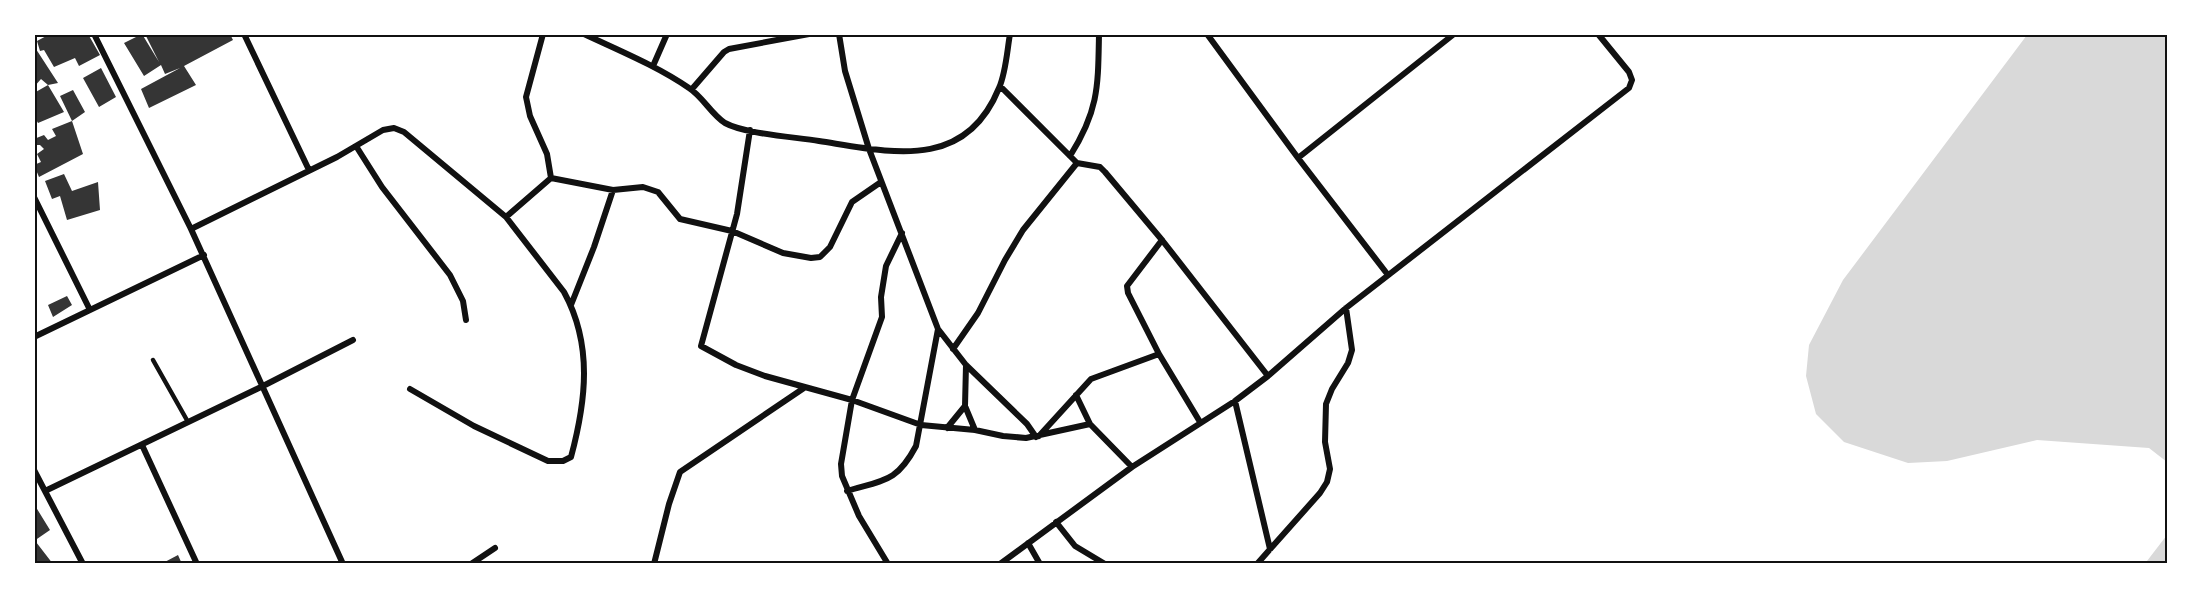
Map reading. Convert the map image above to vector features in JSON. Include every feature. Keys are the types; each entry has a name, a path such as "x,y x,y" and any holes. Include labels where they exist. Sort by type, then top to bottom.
{"street":[{"path":"94,34 204,255 343,564"},
{"path":"244,34 309,170"},
{"path":"543,34 526,97 530,116 547,154 551,178"},
{"path":"584,34 653,66 692,89 724,122 750,130 868,149 916,153 958,140 975,127 989,108 1000,86 1010,34"},
{"path":"653,66 667,34"},
{"path":"692,89 729,49 809,34"},
{"path":"839,34 845,71 868,149 938,329 966,365 1037,436"},
{"path":"1070,156 1093,113 1098,86 1099,34"},
{"path":"1217,34 1209,37 1388,275"},
{"path":"1298,158 1454,34"},
{"path":"1000,564 1132,467 1235,401 1268,376 1346,308 1629,88 1632,80 1629,72 1598,34"},
{"path":"1000,86 1077,163 1100,167 1162,240 1268,376"},
{"path":"191,229 356,146 383,130 394,128 404,132 506,217 556,280 571,305 582,342 585,383 580,421 571,457 563,461 548,461 474,426 410,389"},
{"path":"750,130 732,231 701,346 735,365 804,388 852,400 921,425 975,430 1016,438 1037,436 1090,424"},
{"path":"356,146 382,187 450,275 463,301 466,320"},
{"path":"953,349 978,313 1023,230 1077,163"},
{"path":"551,178 613,190 643,187 658,192 680,219 732,231 783,252 811,258 820,256 830,247 849,206 881,182"},
{"path":"506,217 551,178"},
{"path":"571,305 613,190"},
{"path":"34,197 90,310"},
{"path":"888,564 847,491 841,464 852,400 882,317 881,297 886,266 902,233"},
{"path":"1162,240 1127,286 1128,293 1159,354 1200,422"},
{"path":"34,338 204,255"},
{"path":"1257,564 1320,493 1327,482 1330,469 1325,442 1326,404 1332,389 1348,363 1352,350 1346,308"},
{"path":"847,491 886,479 900,471 916,446 938,329"},
{"path":"45,491 264,386 353,340"},
{"path":"1037,436 1091,379 1159,354"},
{"path":"966,365 965,406 975,430"},
{"path":"654,564 669,504 680,472 804,388"},
{"path":"1076,395 1090,424 1132,467"},
{"path":"1235,401 1270,549"},
{"path":"947,428 965,406"},
{"path":"142,445 197,564"},
{"path":"34,471 83,564"},
{"path":"1056,522 1075,546 1105,564"},
{"path":"1028,543 1040,564"},
{"path":"471,564 495,548"}],"lane":[{"path":"153,360 188,422"}],"shaded area":[{"path":"2027,35 2167,35 2167,462 2149,448 2037,440 1947,461 1908,463 1844,442 1816,414 1806,376 1809,345 1843,280"},
{"path":"2167,535 2167,563 2144,563 2147,561"}],"building":[{"path":"50,34 88,34 100,55 79,66 75,58 54,67 44,50 40,51 37,41"},
{"path":"142,34 159,62 145,34 230,34 233,40 184,66 196,85 149,108 141,89 180,68 165,74 161,65 144,76 124,43"},
{"path":"34,46 58,83 48,85 41,79 34,87"},
{"path":"101,68 116,97 99,107 83,78"},
{"path":"48,85 64,112 38,123 34,116 34,93"},
{"path":"73,90 85,112 72,121 60,96"},
{"path":"72,121 83,154 39,177 34,165 41,162 37,154 44,149 40,145 34,145 34,139 44,135 48,140 56,136 52,129"},
{"path":"64,174 72,191 98,182 100,210 67,220 60,196 52,199 45,181"},
{"path":"67,296 72,305 53,317 48,305"},
{"path":"34,504 50,530 34,541"},
{"path":"36,542 53,564 34,564 34,543"},
{"path":"178,555 182,564 161,564"}]}
